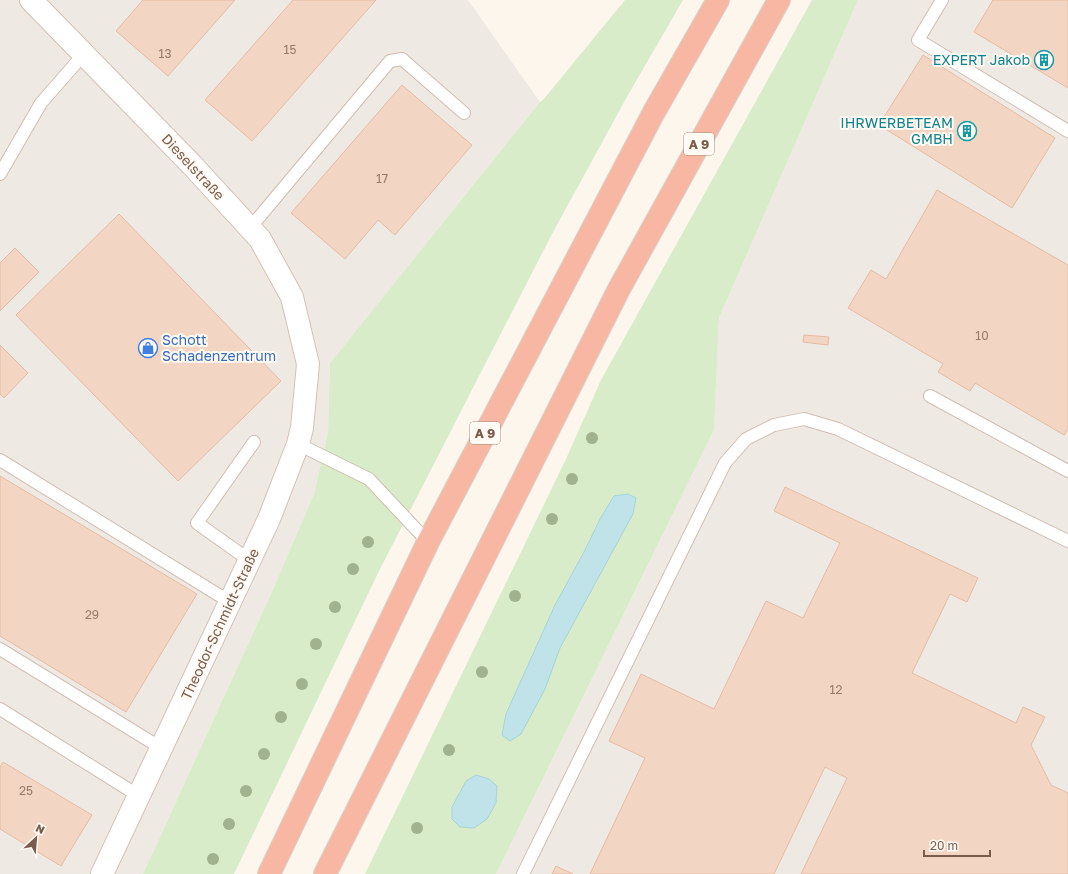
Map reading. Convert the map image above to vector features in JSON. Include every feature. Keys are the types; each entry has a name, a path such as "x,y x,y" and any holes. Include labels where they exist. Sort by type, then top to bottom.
{"highway":[{"name":"A 9","path":"269,874 428,542 643,133 718,0"},
{"name":"A 9","path":"325,874 619,289 779,0"}],"street":[{"name":"Dieselstraße","path":"31,0 192,165 260,239 292,297 308,364"},
{"name":"Theodor-Schmidt-Straße","path":"102,874 269,519 298,444 302,428 308,364"}],"lane":[{"path":"942,0 918,40 1068,130"},
{"path":"0,174 42,103 84,54"},
{"path":"250,228 390,61 402,59 464,114"},
{"path":"930,396 1068,471"},
{"path":"523,874 725,463 746,439 774,425 804,419 838,428 1068,541"},
{"path":"249,560 197,523 254,442"},
{"path":"298,444 369,479 428,542"},
{"path":"0,460 230,602"},
{"path":"0,649 161,748"},
{"path":"0,709 139,796"}],"shaded area":[{"path":"0,0 468,0 540,102 330,363 328,432 314,494 271,594 143,874 0,874"},
{"path":"858,0 1068,0 1068,874 496,874 714,430 719,318"}],"green space":[{"path":"625,0 683,0 628,95 552,234 378,573 234,874 143,874 271,594 314,494 328,432 330,363 540,102"},
{"path":"812,0 858,0 719,318 714,430 496,874 365,874 566,459 601,380","holes":["614,496 633,514 560,648 545,689 506,714 555,605 600,519"]}],"water":[{"path":"628,494 636,498 633,514 560,648 545,689 521,734 510,741 502,735 506,714 555,605 600,519 614,496"},
{"path":"476,775 489,779 497,786 496,803 487,819 474,828 460,827 452,819 452,807 466,781"}],"building":[{"path":"143,0 235,0 168,76 116,31"},
{"path":"293,0 376,0 252,141 205,100"},
{"name":"EXPERT Jakob","path":"993,0 1068,0 1068,88 974,32"},
{"name":"IHRWERBETEAM GMBH","path":"923,55 1055,138 1012,208 879,125"},
{"path":"402,85 472,145 395,235 378,220 345,259 291,213"},
{"path":"937,190 1068,265 1068,429 1064,435 975,383 970,391 938,372 943,364 848,308 871,270 886,279"},
{"name":"Schott Schadenzentrum","path":"119,214 281,381 178,481 16,315"},
{"path":"15,248 39,272 0,311 0,263"},
{"path":"804,335 829,337 828,345 803,342"},
{"path":"0,345 28,373 4,398 0,394"},
{"path":"0,476 197,594 126,712 0,636"},
{"path":"785,487 978,578 967,602 950,594 912,673 1016,723 1023,707 1045,717 1031,745 1051,785 1068,793 1068,874 801,874 847,778 825,767 774,874 590,874 645,758 609,741 641,674 714,709 766,601 803,618 840,543 774,511"},
{"path":"3,762 92,815 61,866 0,829 0,767"},
{"path":"556,866 573,874 552,874"}],"place":[{"name":"EXPERT Jakob","path":"1044,60"},
{"name":"IHRWERBETEAM GMBH","path":"967,131"},
{"name":"Schott Schadenzentrum","path":"148,348"}]}
